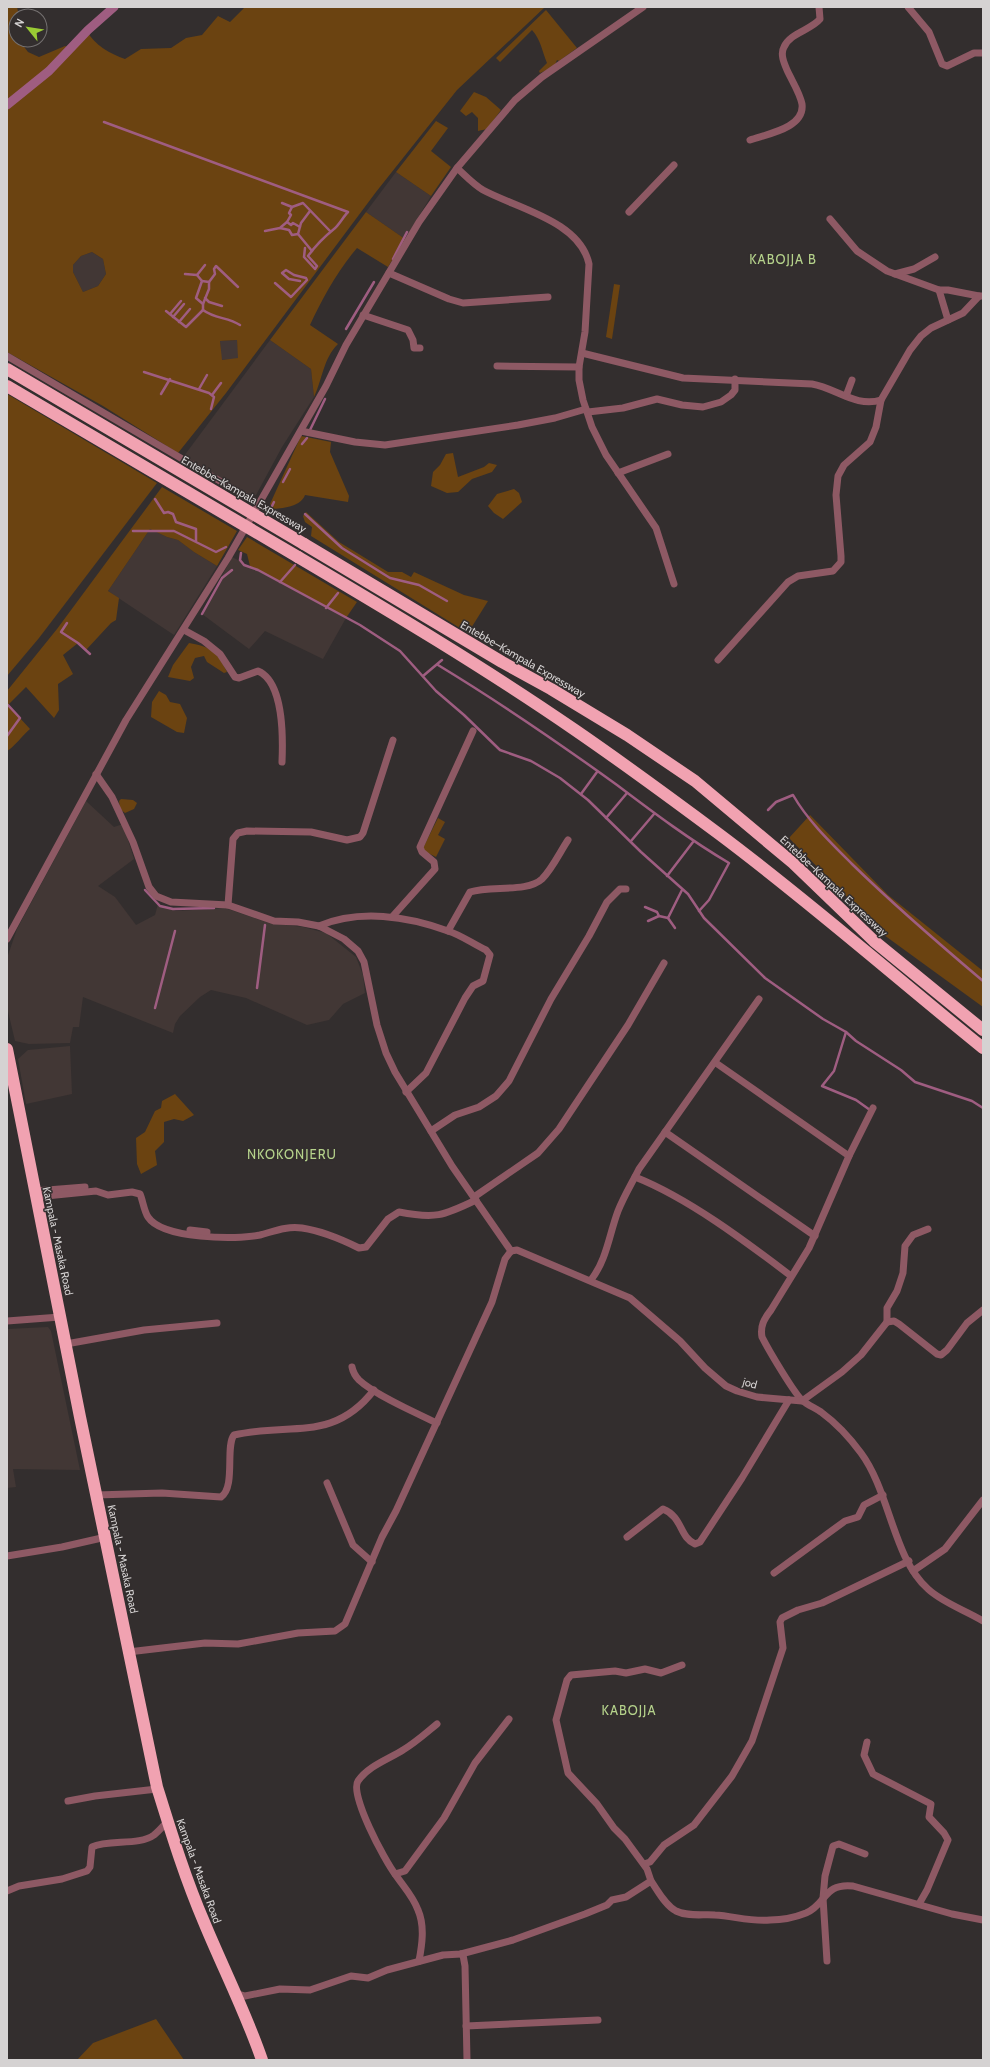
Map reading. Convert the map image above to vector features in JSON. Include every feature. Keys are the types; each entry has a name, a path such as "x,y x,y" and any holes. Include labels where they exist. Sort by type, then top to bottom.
{"highway":[{"name":"Entebbe–Kampala Expressway","path":"7,369 502,662 551,689 626,735 695,781 794,863 874,941 983,1030"},
{"path":"7,386 298,556 434,638 575,730 719,834 826,917 906,986 983,1048"},
{"name":"Kampala - Masaka Road","path":"7,1048 96,1496 106,1537 128,1652 158,1789 167,1822 203,1922 253,2034 262,2060"}],"street":[{"path":"7,939 96,774 140,697 184,630 260,504 363,315 419,222 457,168 515,100 542,77 643,7"},
{"path":"750,140 780,130 792,124 800,116 802,105 784,64 782,52 788,42 820,19 819,7"},
{"path":"908,7 929,32 942,64 947,66 974,53 983,53"},
{"path":"629,212 674,165"},
{"path":"457,168 471,182 482,189 543,216 571,236 582,246 587,255 589,264 582,353 579,367 579,380 587,411 598,440 618,473 656,528 674,584"},
{"path":"830,219 857,251 875,264 895,274 938,290 948,290 981,296"},
{"path":"895,274 914,269 935,257"},
{"path":"389,273 442,296 463,303 548,297"},
{"path":"938,290 948,320"},
{"path":"718,660 788,582 798,576 833,571 838,567 841,556 836,495 838,476 844,465 870,442 876,427 881,400 897,369 921,336 931,328 963,313 981,296"},
{"path":"363,315 408,330 413,340 414,348 420,348"},
{"path":"582,353 683,378 735,379 816,384 830,388 859,402 873,402 881,400"},
{"path":"7,356 260,504"},
{"path":"497,366 579,367"},
{"path":"301,430 355,442 385,445 518,425 587,411 623,408 657,399 682,405 703,406 721,402 731,395 735,390 735,379"},
{"path":"846,396 852,380"},
{"path":"618,473 668,454"},
{"path":"184,630 204,641 220,654 235,677 239,678 258,671 264,674 278,697 283,747 282,762"},
{"path":"392,917 435,869 434,862 422,852 420,847 473,731"},
{"path":"228,905 233,839 238,833 247,831 311,832 347,840 360,837 363,833 393,740"},
{"path":"96,774 112,797 133,842 149,887 156,896 171,902 228,905 274,921 298,922 319,926 344,939 358,951 364,962 377,1026 386,1053 406,1092 511,1251 505,1259 492,1302 396,1511 382,1537 345,1624 335,1630 298,1633 238,1644 199,1644 128,1652"},
{"path":"448,931 470,892 478,889 525,886 537,883 543,878 568,840"},
{"path":"432,1131 455,1115 480,1107 496,1096 509,1081 551,999 589,936 607,902 620,889 626,889"},
{"path":"319,926 338,920 392,917 402,918 448,931 486,950 490,955 483,981 474,986 465,998 426,1073 406,1092"},
{"path":"36,1194 96,1191 108,1195 132,1192 140,1194 148,1217 158,1225 172,1231 203,1237 231,1237 260,1235 277,1228 302,1228 337,1237 359,1248 366,1246 388,1219 399,1212 418,1216 436,1216 475,1198 538,1153 559,1129 628,1025 664,962"},
{"path":"591,1280 600,1268 606,1255 618,1212 635,1177 665,1132 716,1063 759,999"},
{"path":"716,1063 849,1156"},
{"path":"873,1108 849,1156 815,1236 775,1305 764,1318 761,1332 765,1344 802,1401 822,1413 850,1440 867,1462 883,1495 913,1571 928,1590 983,1621"},
{"path":"665,1132 815,1236"},
{"path":"635,1177 670,1194 738,1238 791,1276"},
{"path":"36,1194 96,1186 102,1191 138,1188 142,1191 151,1216 177,1229 207,1232"},
{"path":"802,1401 842,1372 861,1355 887,1322 887,1308 897,1291 903,1273 905,1246 913,1235 928,1229"},
{"name":"jod","path":"511,1251 517,1250 591,1280 630,1298 642,1306 726,1386 737,1391 757,1396 802,1401"},
{"path":"887,1322 899,1324 937,1354 941,1355 947,1350 966,1325 983,1310"},
{"path":"7,1321 60,1317"},
{"path":"66,1344 144,1330 217,1323"},
{"path":"352,1367 358,1379 374,1390 437,1423"},
{"path":"96,1496 167,1493 221,1497 225,1491 229,1473 230,1444 234,1436 332,1424 357,1410 374,1390"},
{"path":"627,1537 663,1509 672,1513 681,1526 686,1539 695,1544 700,1542 742,1478 789,1400"},
{"path":"327,1483 353,1545 372,1562"},
{"path":"774,1573 845,1521 858,1517 864,1505 883,1495"},
{"path":"913,1571 945,1549 983,1500"},
{"path":"7,1556 62,1547 106,1537"},
{"path":"644,1864 650,1862 664,1845 694,1825 732,1776 752,1741 783,1648 780,1622 782,1618 798,1610 822,1603 909,1561"},
{"path":"682,1665 661,1673 645,1669 626,1673 615,1671 571,1675 565,1684 556,1720 568,1774 597,1804 644,1864 651,1881 670,1906 686,1914 769,1920 805,1913 816,1908 822,1898 830,1890 844,1885 952,1914 983,1920"},
{"path":"395,1874 405,1871 444,1818 475,1763 509,1720"},
{"path":"419,1961 422,1943 422,1924 419,1911 405,1886 395,1874 371,1829 361,1807 355,1788 358,1780 376,1765 404,1750 437,1724"},
{"path":"867,1742 864,1754 873,1774 931,1804 929,1817 944,1833 948,1840 927,1890 919,1904"},
{"path":"68,1801 95,1796 158,1789"},
{"path":"7,1891 19,1886 62,1879 87,1871 90,1867 92,1847 153,1836 167,1822"},
{"path":"827,1961 822,1898 824,1876 833,1846 838,1844 865,1854"},
{"path":"234,1993 245,1996 280,1990 310,1990 352,1976 368,1978 387,1970 419,1961 443,1955 461,1954 513,1940 585,1914 607,1905 612,1900 626,1897 651,1881"},
{"path":"461,1954 463,1955 465,1966 467,2060"},
{"path":"466,2026 598,2020"}],"shaded area":[{"path":"7,7 17,8 8,8 8,48 25,48 28,52 39,57 65,46 71,48 87,31 98,45 125,59 141,49 171,48 186,38 202,35 218,16 230,22 244,8 243,7 545,7 457,90 376,192 226,393 178,453 103,406 7,352","holes":["92,252 103,259 106,274 98,286 83,292 73,272 73,265 81,256","237,340 238,358 222,360 220,341"]},
{"path":"546,10 577,48 559,61 557,60 554,67 540,73 539,71 547,63 539,42 532,30 500,62 496,58"},
{"path":"474,92 486,97 501,110 487,129 478,131 478,118 472,112 466,116 460,111"},
{"path":"436,121 448,128 431,151 451,167 431,196 396,172"},
{"path":"396,172 431,196 405,239 366,212"},
{"path":"366,212 405,239 388,267 357,248 331,285 310,325 338,344 326,362 314,397 311,369 270,340"},
{"path":"92,252 103,259 106,274 98,286 83,292 73,272 73,265 81,256"},
{"path":"614,284 620,285 612,339 606,337"},
{"path":"237,340 239,359 221,360 220,341"},
{"path":"270,340 311,369 314,397 282,447 256,495 251,496 184,456"},
{"path":"7,394 157,483 39,638 7,676"},
{"path":"301,436 331,442 330,452 349,496 348,502 305,495 300,502 288,507 274,509 270,504"},
{"path":"453,453 458,477 484,467 489,463 497,465 492,472 472,479 458,492 447,493 431,486 433,472 440,465 446,454"},
{"path":"162,487 237,531 217,566 178,540 167,537 150,529 108,591 119,598 116,620 111,623 86,650 78,643 63,655 73,674 58,684 59,710 54,718 26,687 8,705 30,729 7,751 7,691 57,629"},
{"path":"514,489 519,493 522,502 503,519 494,513 488,506 497,494"},
{"path":"306,512 339,542 388,572 402,572 411,577 414,572 464,595 488,601 468,633 311,536 312,527 305,522 303,516"},
{"path":"150,529 167,537 178,540 217,566 174,635 108,591"},
{"path":"247,537 357,602 346,618 250,566 247,554 238,550"},
{"path":"232,557 346,618 323,659 265,631 249,649 202,614"},
{"path":"189,643 203,646 212,651 220,659 227,672 224,673 207,662 204,656 195,658 191,667 194,678 190,681 168,677 173,665"},
{"path":"159,691 166,695 170,702 180,704 187,718 184,733 177,732 151,717 152,702"},
{"path":"121,799 133,800 137,803 134,809 125,813 120,809 119,801"},
{"path":"86,801 114,827 123,824 134,859 98,886 115,897 136,925 155,915 158,904 176,911 225,908 269,923 303,927 326,933 356,957 363,975 365,993 343,1004 329,1020 307,1025 246,998 211,990 200,997 180,1016 175,1024 173,1033 83,997 79,1027 73,1027 70,1043 29,1044 15,1041 7,1007 7,958 17,929"},
{"path":"810,815 888,895 983,971 983,1007 884,935 789,838"},
{"path":"438,818 445,822 438,835 445,839 436,857 422,850"},
{"path":"70,1046 72,1094 26,1104 18,1059 28,1050"},
{"path":"175,1094 194,1115 183,1121 174,1119 164,1122 164,1142 155,1151 157,1165 141,1174 137,1164 136,1138 145,1132 155,1111 161,1108 162,1101"},
{"path":"48,1327 51,1331 80,1470 13,1469 16,1487 7,1488 7,1329"},
{"path":"156,2019 184,2060 77,2060 93,2043"}],"waterway":[{"path":"7,105 49,71 88,30 114,7"},
{"path":"104,122 348,212 336,227 320,241 308,256 317,266 315,269 304,257 305,248"},
{"path":"282,203 292,207 303,203 330,231"},
{"path":"281,227 287,222 291,215 289,213 292,207"},
{"path":"310,211 301,223 298,234 312,251"},
{"path":"287,222 291,225 293,223 300,227"},
{"path":"265,231 280,228 289,230 292,235 298,234"},
{"path":"393,259 407,232"},
{"path":"197,275 205,265"},
{"path":"209,282 215,274 214,269 216,266 238,287"},
{"path":"275,283 291,297 307,280 306,278 294,275 286,270 282,273 289,279 300,281"},
{"path":"185,274 197,275 202,281 196,298 203,304 203,310 212,315 240,325"},
{"path":"202,281 209,282 209,289 203,304"},
{"path":"346,329 374,282"},
{"path":"205,298 209,302 222,306"},
{"path":"170,314 181,301"},
{"path":"173,317 184,304"},
{"path":"179,322 190,309"},
{"path":"166,311 186,327 203,310"},
{"path":"144,372 209,393 214,397 211,409"},
{"path":"199,389 207,375"},
{"path":"161,394 170,379"},
{"path":"212,395 221,383"},
{"path":"310,430 325,399"},
{"path":"302,444 307,438"},
{"path":"283,482 290,469"},
{"path":"155,499 164,513 168,512 173,514 176,522 196,529 196,541"},
{"path":"271,508 274,502"},
{"path":"305,514 342,548 390,578 419,585 447,601"},
{"path":"133,531 174,531 216,552 226,547"},
{"path":"241,553 240,560 244,565 258,570 360,625 400,651 436,691 464,715 500,750 531,761 560,778 588,800 641,852 688,894 704,918 765,978 823,1019 846,1032 856,1041 901,1070 915,1082 972,1101 983,1108"},
{"path":"280,582 295,565"},
{"path":"202,614 222,578 232,570"},
{"path":"326,608 338,593"},
{"path":"67,623 61,632 78,643 90,654"},
{"path":"423,676 442,660"},
{"path":"438,665 529,723 595,769 672,826 729,863 709,900 699,911"},
{"path":"7,736 20,718 8,705"},
{"path":"581,794 597,772"},
{"path":"606,818 627,793"},
{"path":"768,810 776,802 793,795 812,822 852,864 916,924 983,981"},
{"path":"631,841 654,814"},
{"path":"667,876 693,842"},
{"path":"145,890 160,906 173,909 214,908"},
{"path":"645,907 657,912 659,916 668,918 682,890"},
{"path":"648,921 659,916"},
{"path":"668,918 675,928"},
{"path":"257,988 265,925"},
{"path":"155,1008 175,931"},
{"path":"846,1032 834,1071 822,1086 856,1100 870,1110"}],"district":[{"name":"KABOJJA B","path":"783,259"},
{"name":"NKOKONJERU","path":"292,1154"},
{"name":"KABOJJA","path":"629,1710"}]}
